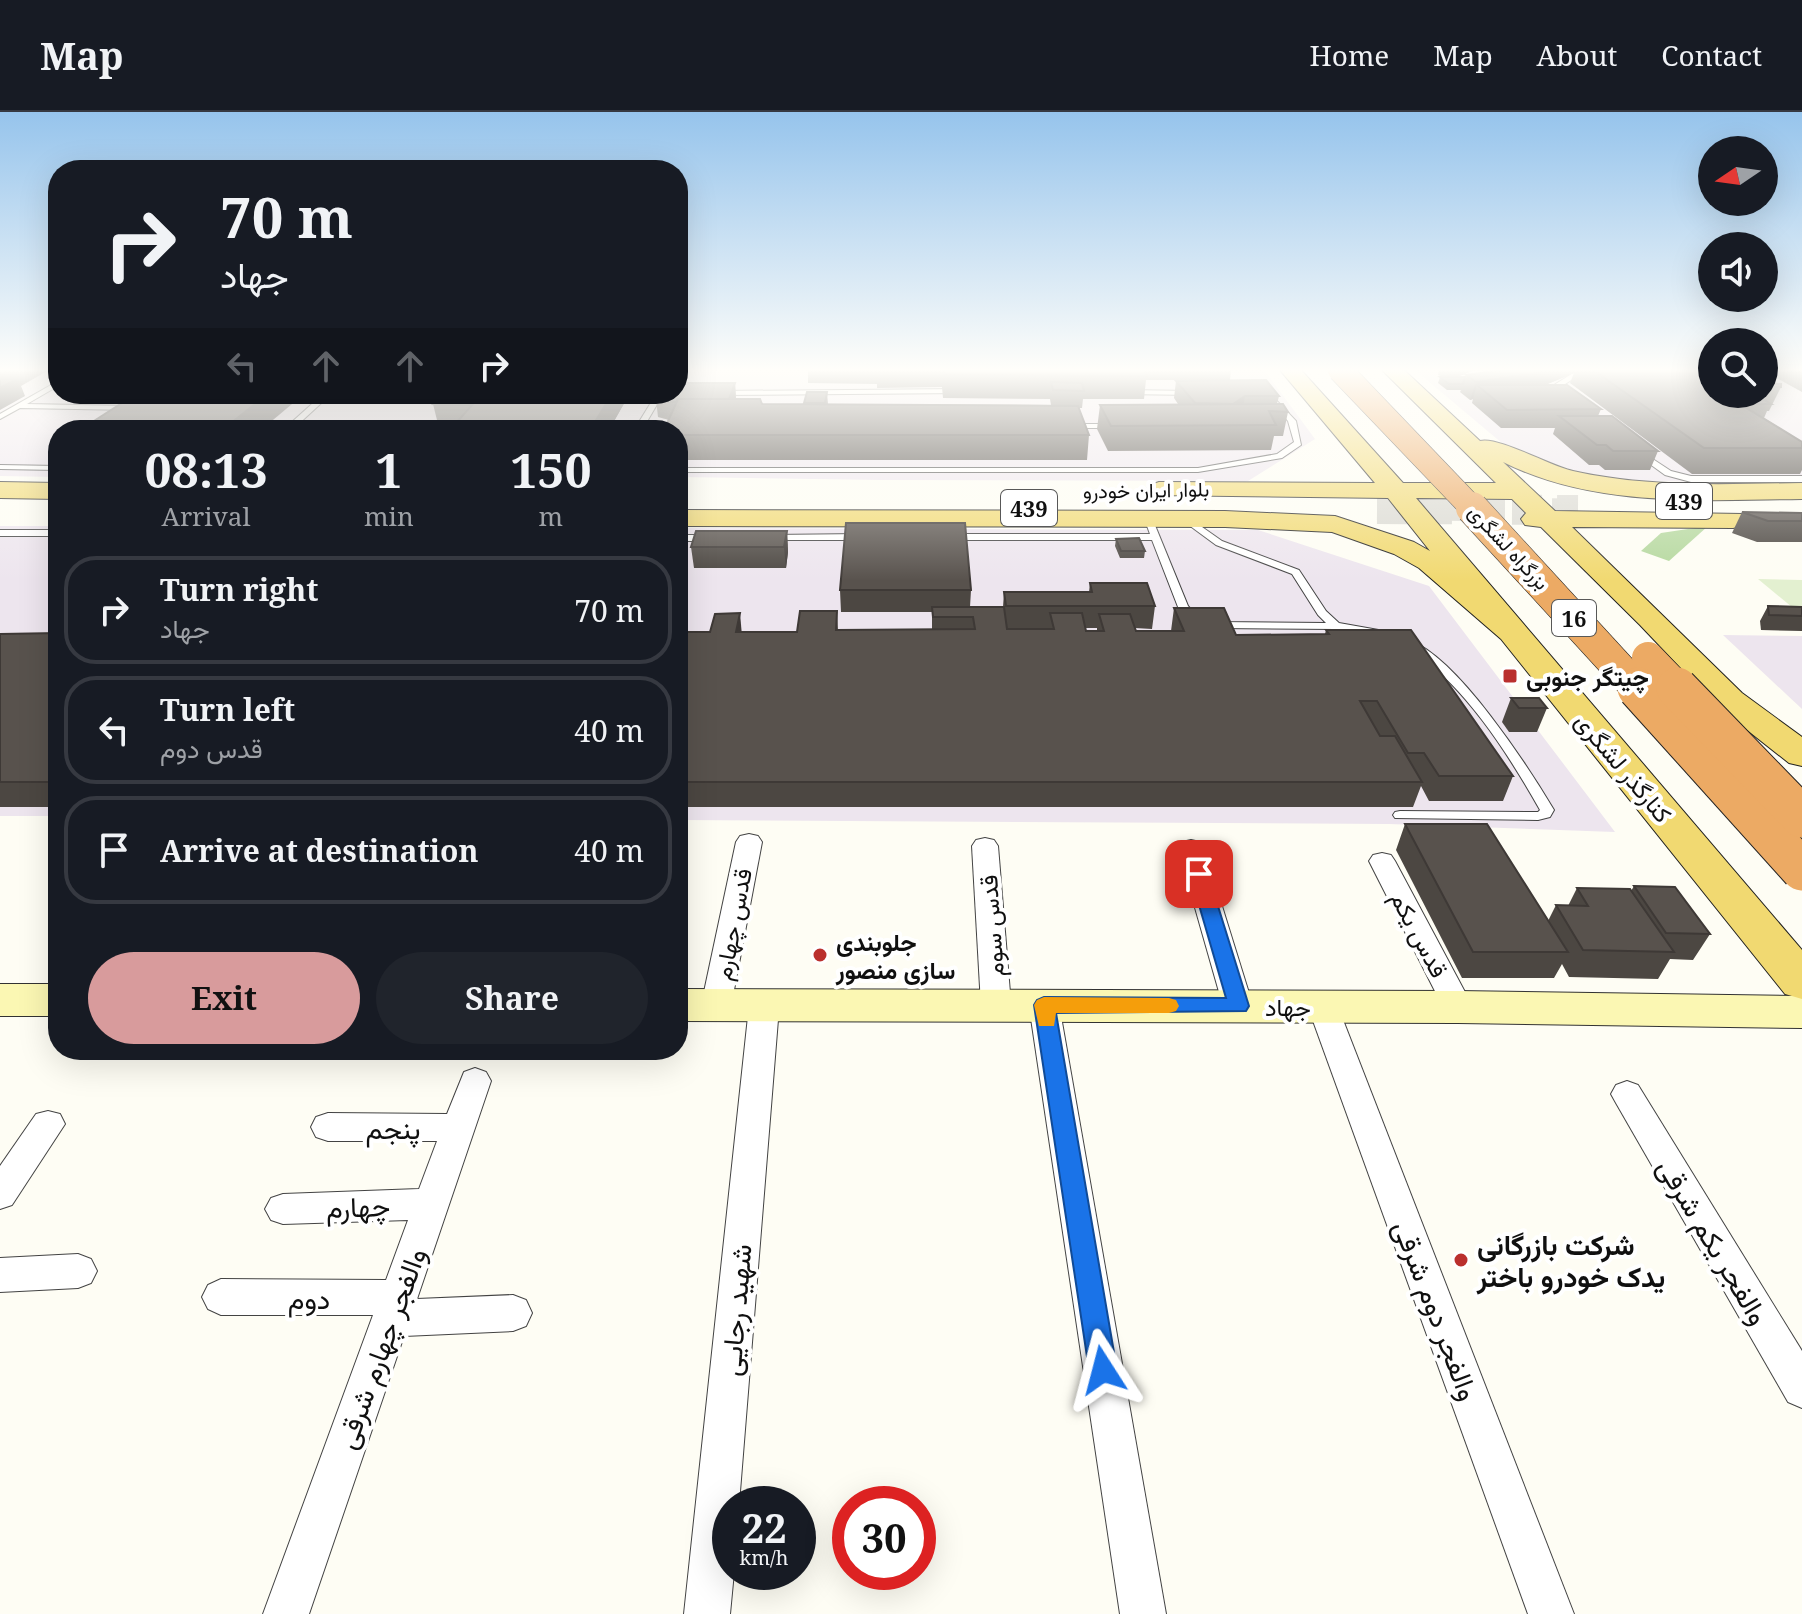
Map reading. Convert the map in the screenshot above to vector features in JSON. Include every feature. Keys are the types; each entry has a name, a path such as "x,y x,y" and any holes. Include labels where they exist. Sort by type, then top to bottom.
{"highway":[{"name":"بزرگراه لشگری","path":"1407,440 1520,558 1802,870"},
{"name":"بزرگراه لشگری","path":"1434,440 1802,817"}],"main road":[{"path":"1239,489 1304,483 1324,476 1339,467 1343,453 1337,440"},
{"name":"کنارگذر لشگری","path":"1339,440 1380,499 1418,518 1802,982"},
{"path":"1370,440 1391,463 1423,475 1451,475 1471,472 1476,468 1470,452 1459,440"},
{"path":"1464,440 1519,491 1564,510 1730,700"},
{"name":"439","path":"1480,440 1547,474 1627,489 1802,491"},
{"path":"0,490 48,480"},
{"name":"بلوار ایران خودرو","path":"688,504 1239,489 1380,499"},
{"name":"بلوار ایران خودرو","path":"688,504 1380,499 1519,491"},
{"name":"439","path":"1418,518 1802,502"},
{"name":"بلوار ایران خودرو","path":"688,504 1152,528 1185,518 1335,524 1404,548 1429,562 1512,632"},
{"name":"439","path":"1564,510 1802,511"},
{"name":"439","path":"1564,510 1705,520 1761,520"},
{"path":"0,512 48,513"},
{"path":"1705,520 1665,523 1642,530 1623,545 1621,556 1639,584 1802,754"},
{"path":"1571,703 1546,650 1459,543 1458,537 1464,533 1516,533 1532,536 1554,547 1663,651 1802,754"}],"street":[{"name":"قدس چهارم","path":"697,1006 749,842"},
{"name":"قدس سوم","path":"985,846 996,1005"},
{"path":"1191,848 1238,1006"},
{"name":"قدس یکم","path":"1382,861 1458,1007"},
{"path":"0,1000 48,1000"},
{"path":"1044,1005 1143,1614"},
{"name":"جهاد","path":"697,1006 1458,1007 1802,1012"},
{"name":"شهید رجایی","path":"707,1614 764,1007"},
{"name":"والفجر دوم شرقی","path":"1323,1007 1551,1614"},
{"name":"والفجر چهارم شرقی","path":"286,1614 475,1081"},
{"name":"والفجر یکم شرقی","path":"1627,1094 1802,1388"},
{"path":"0,1194 48,1124"},
{"name":"پنجم","path":"328,1127 459,1128"},
{"name":"چهارم","path":"283,1209 432,1204"},
{"path":"0,1275 78,1271"},
{"name":"دوم","path":"221,1297 513,1313"}],"lane":[{"path":"688,470 1198,470 1279,456 1298,443 1297,440"},
{"path":"1634,448 1679,477 1802,479"},
{"path":"0,467 48,478"},
{"path":"1185,518 1219,543 1296,572 1322,613 1336,626"},
{"path":"937,537 1152,528 1183,607 1192,617 1217,625 1354,627 1401,638 1426,652 1441,664 1530,779 1547,810 1538,816 1400,815"},
{"path":"0,533 48,533"},
{"path":"764,538 873,537"},
{"path":"688,538 718,538"}],"shaded area":[{"path":"0,440 48,440 48,477 0,476"},
{"path":"688,440 1313,440 1248,481 688,477"},
{"path":"1498,440 1802,440 1802,484 1605,480 1509,449"},
{"path":"0,526 48,526 48,816 0,816"},
{"path":"688,528 1258,530 1429,586 1615,832 1389,824 688,820"},
{"path":"1723,635 1802,636 1802,709"}],"green space":[{"path":"1708,526 1669,561 1641,551 1661,533"},
{"path":"1758,579 1802,580 1802,612 1798,612"}],"building":[{"path":"1591,440 1644,440 1658,451 1613,451 1606,445 1597,445"},
{"path":"1693,440 1799,440 1802,448 1704,448"},
{"path":"1742,512 1802,513 1802,521 1768,521"},
{"path":"846,523 965,523 971,590 840,590"},
{"path":"696,531 787,531 784,547 691,547"},
{"path":"1139,538 1145,551 1121,551 1116,539"},
{"path":"1090,583 1147,583 1155,606 1006,606 1004,592 1092,592"},
{"path":"1768,606 1802,607 1802,616 1769,615"},
{"path":"932,607 1004,607 1007,629 1054,629 1050,613 1082,613 1086,631 1104,631 1099,614 1130,614 1136,631 1184,631 1174,608 1224,608 1236,635 1329,634 1326,630 1411,630 1513,776 1439,776 1424,753 1408,753 1377,701 1360,701 1380,736 1395,736 1422,782 688,782 688,632 710,632 715,614 740,613 736,632 797,632 800,611 837,611 836,630 975,629 973,617 933,617"},
{"path":"48,633 48,782 0,782 0,634"},
{"path":"1511,698 1539,698 1547,708 1519,708"},
{"path":"1405,824 1487,824 1568,952 1473,952"},
{"path":"1634,886 1675,887 1710,934 1666,933"},
{"path":"1577,888 1630,889 1674,952 1583,950 1556,905 1588,906"}],"tunnel":[{"path":"1377,509 1578,510"}],"slow traffic":[{"path":"1047,1020 1044,1005 1169,1006"}],"place":[{"name":"چیتگر جنوبی","path":"1510,676"},
{"name":"جلوبندی سازی منصور","path":"820,955"},
{"name":"شرکت بازرگانی یدک خودرو باختر","path":"1461,1260"}],"route":[{"path":"1103,1370 1044,1005 1238,1006 1199,874"}]}
